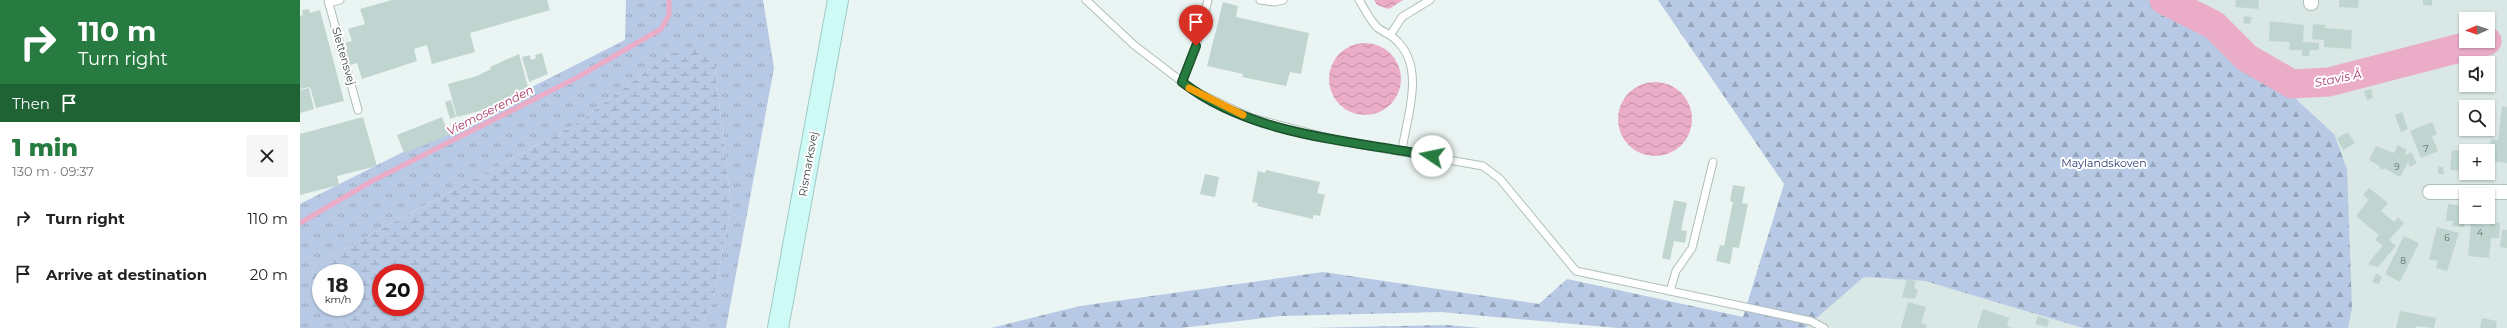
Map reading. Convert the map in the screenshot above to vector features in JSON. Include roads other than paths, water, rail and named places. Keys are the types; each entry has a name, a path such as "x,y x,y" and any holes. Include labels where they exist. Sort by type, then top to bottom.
{"main road":[{"name":"Rismarksvej","path":"778,328 838,0"}],"street":[{"path":"2430,192 2507,192"}],"lane":[{"name":"Slettensvej","path":"340,0 328,2 358,110"},
{"path":"1086,0 1134,45 1182,82 1194,91 1229,109 1276,126 1340,141 1402,150 1483,166 1500,179 1576,271 1811,321 1824,328"},
{"path":"1182,82 1196,46 1208,0"},
{"path":"1260,0 1275,2 1283,0"},
{"path":"1359,0 1379,28 1391,34 1406,53 1413,75 1402,150"},
{"path":"1391,34 1402,17 1430,0"},
{"path":"1670,291 1676,271 1692,248 1713,162"}],"water":[{"path":"1374,0 1403,0 1389,9 1377,5"},
{"path":"1358,43 1372,43 1391,53 1401,72 1401,86 1391,105 1372,115 1358,115 1339,105 1329,86 1329,72 1339,53"},
{"path":"1648,82 1662,82 1676,88 1686,98 1692,112 1690,133 1686,140 1676,150 1662,156 1648,156 1634,150 1624,140 1618,126 1618,112 1624,98 1634,88"}],"waterway":[{"name":"Viemoserenden","path":"300,223 372,181 578,77 661,29 669,15 669,0"},
{"name":"Stavis Å","path":"2164,0 2214,25 2247,58 2292,84 2329,82 2460,48"}],"park label":[{"name":"Maylandskoven","path":"2104,163"}]}
